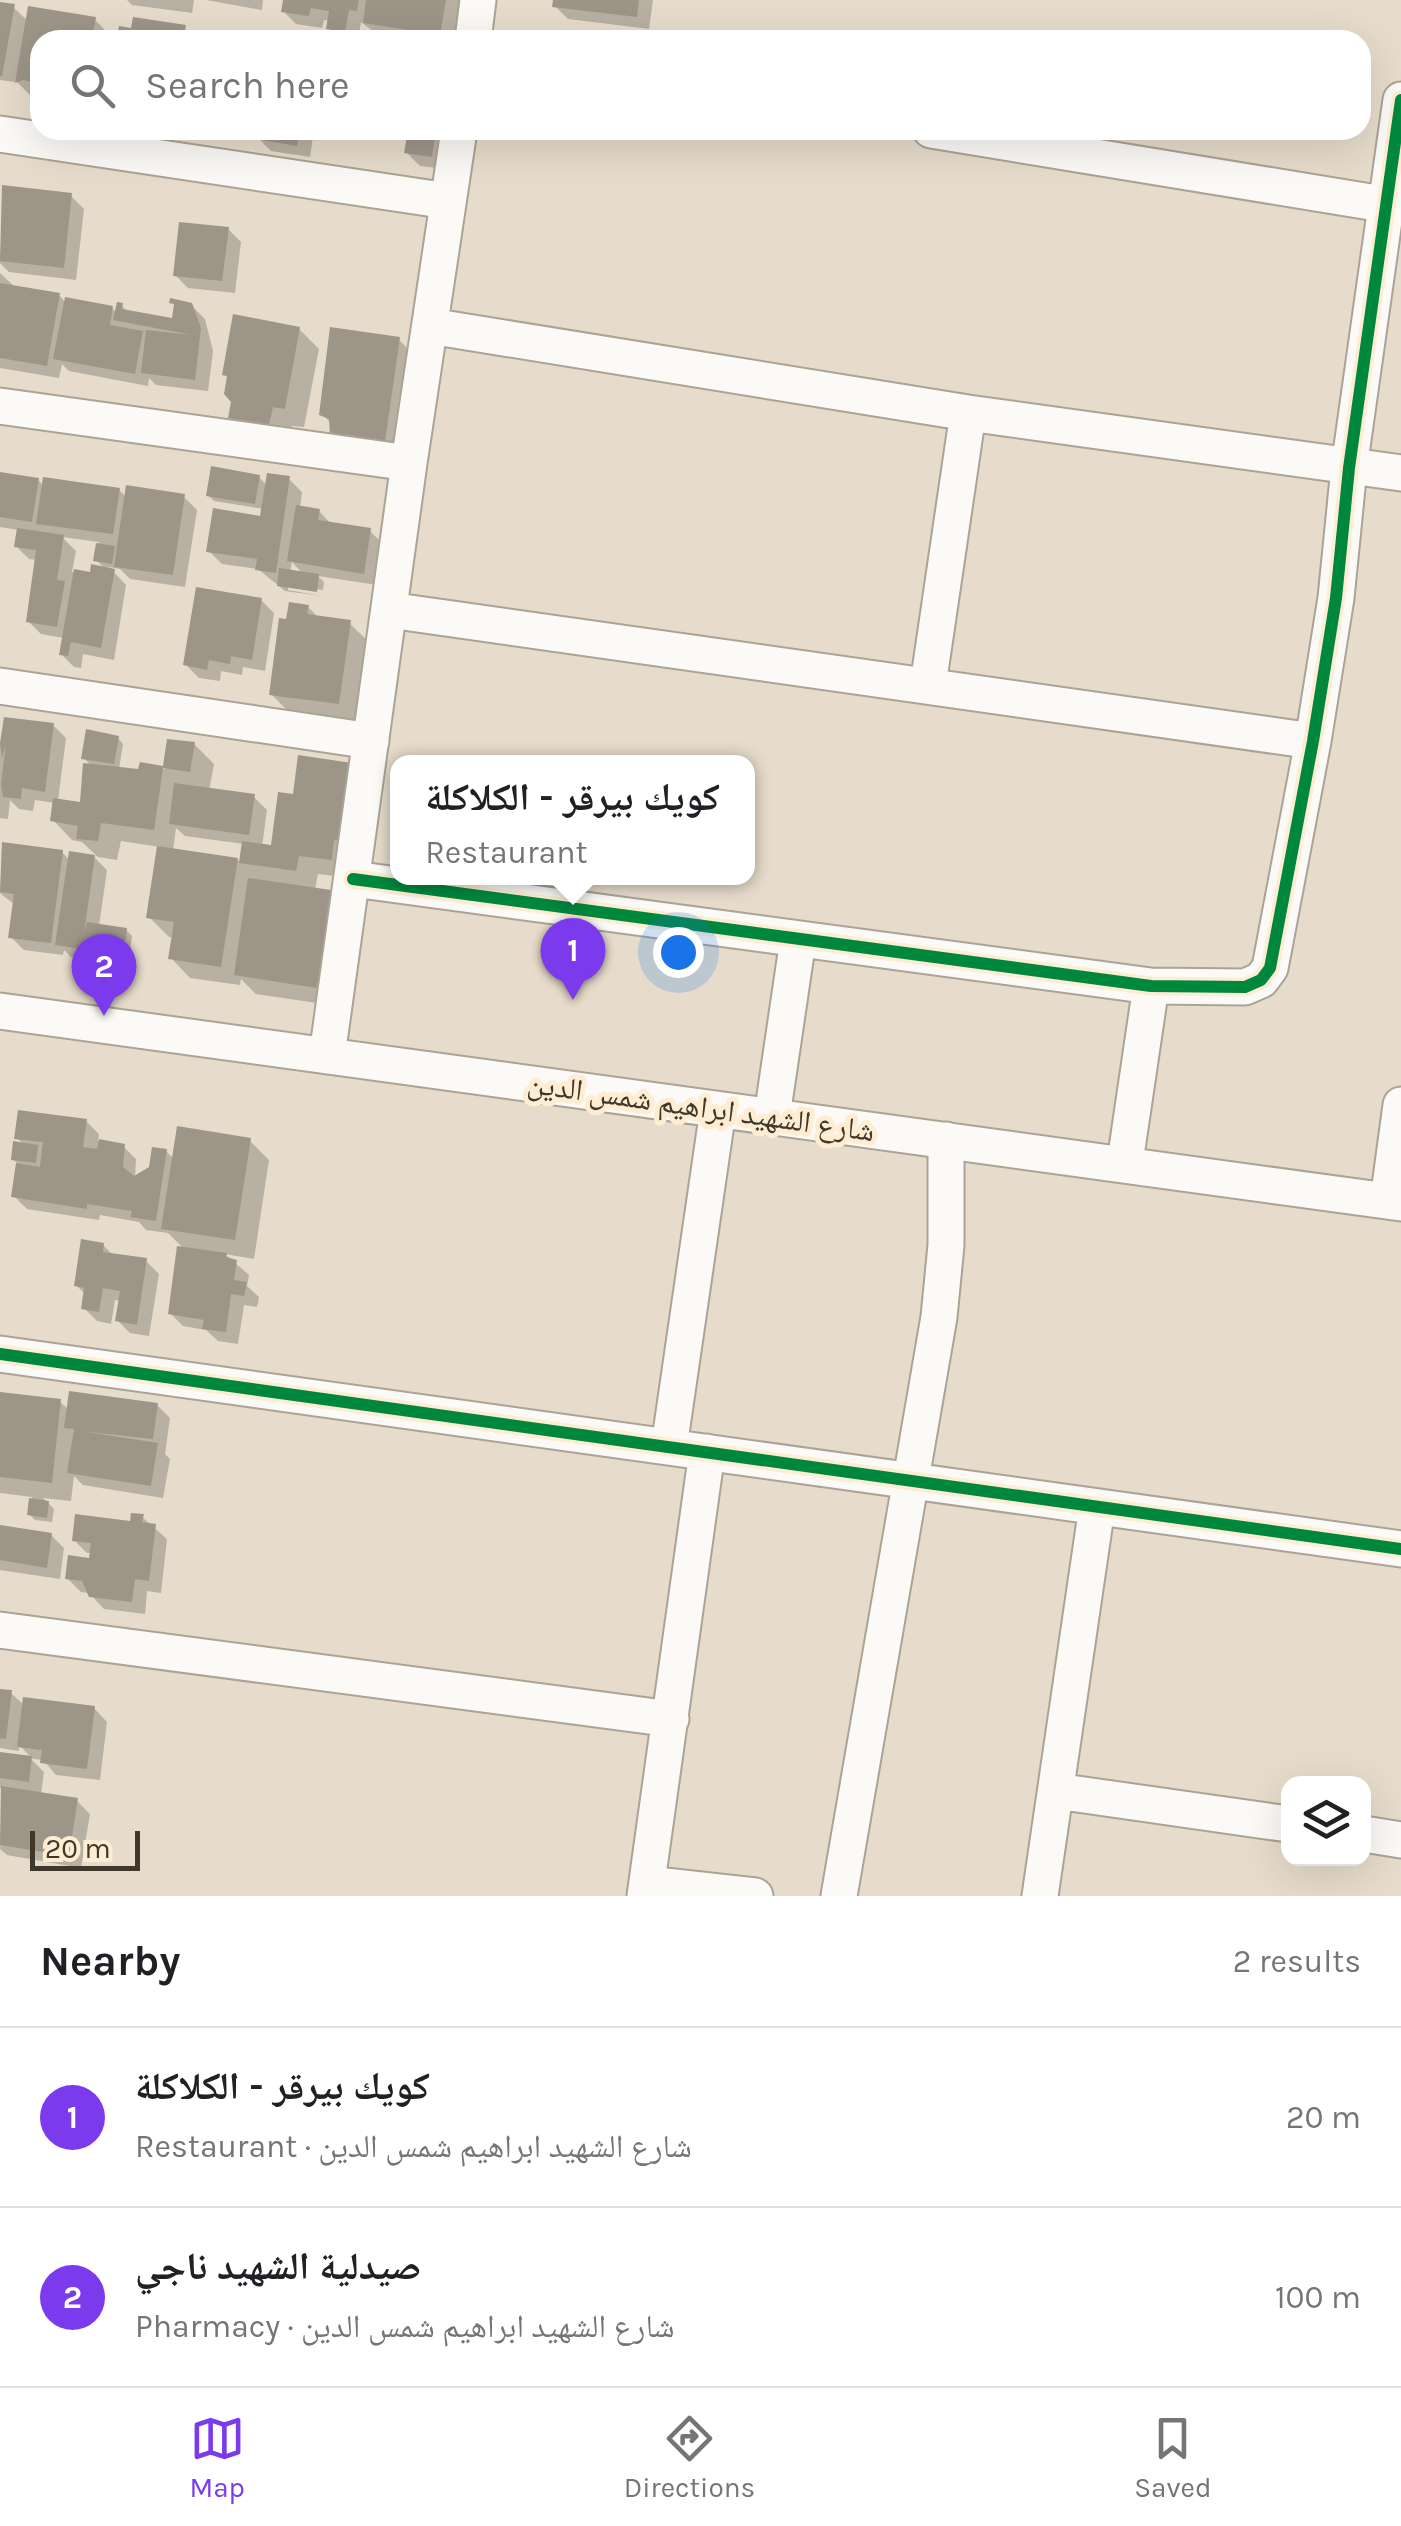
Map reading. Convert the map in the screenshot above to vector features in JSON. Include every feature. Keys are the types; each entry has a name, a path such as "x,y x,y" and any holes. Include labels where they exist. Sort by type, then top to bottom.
{"street":[{"path":"474,30 478,0"},
{"path":"397,885 1151,986 1245,987 1261,980 1270,968 1336,598 1349,468 1394,206 1401,100"},
{"path":"0,134 30,138"},
{"path":"40,140 448,201"},
{"path":"328,1056 457,140"},
{"path":"991,140 1394,206"},
{"path":"430,326 968,413 1401,473"},
{"path":"0,406 409,464"},
{"path":"928,685 968,413"},
{"path":"389,610 1313,741"},
{"path":"0,686 371,741"},
{"path":"353,879 390,884"},
{"path":"772,1116 798,940"},
{"path":"1125,1162 1151,986"},
{"name":"شارع الشهيد ابراهيم شمس الدين","path":"0,1011 1125,1162 1394,1202"},
{"path":"1394,1202 1401,1105"},
{"path":"670,1447 718,1110"},
{"path":"839,1896 939,1317 946,1245 946,1140"},
{"path":"0,1354 1401,1549"},
{"path":"708,1452 646,1890 755,1896"},
{"path":"1040,1896 1097,1506"},
{"path":"0,1630 671,1719"},
{"path":"1056,1791 1281,1823"},
{"path":"1371,1835 1401,1840"}],"building":[{"path":"283,0 359,0 357,11 349,10 345,30 326,29 329,11 311,8 309,16 281,12"},
{"path":"366,0 446,0 441,30 363,23"},
{"path":"553,0 639,0 637,17 552,7"},
{"path":"0,2 15,4 2,76 0,76"},
{"path":"28,6 96,17 94,30 30,30 30,82 15,83"},
{"path":"133,17 186,25 185,30 118,30 119,26 131,28"},
{"path":"262,140 298,140 297,146"},
{"path":"406,140 435,140 432,157 404,153"},
{"path":"2,185 72,193 64,268 0,261"},
{"path":"179,222 229,227 222,281 173,276"},
{"path":"0,283 60,293 47,366 0,358"},
{"path":"65,297 113,306 110,325 143,331 135,374 53,359"},
{"path":"170,298 192,303 201,328 195,380 141,373 146,330 192,335 113,320 117,302 123,303 122,309 172,318 174,304 169,303"},
{"path":"233,314 300,327 285,409 273,407 269,425 228,418 231,402 224,394 227,376 222,375"},
{"path":"330,327 400,337 385,441 330,436 329,419 319,415"},
{"path":"211,466 260,475 255,504 206,496"},
{"path":"0,472 39,478 32,522 0,517"},
{"path":"267,473 290,476 276,573 255,570 257,559 206,552 213,508 260,516"},
{"path":"43,477 120,488 113,534 36,524"},
{"path":"126,485 185,494 173,575 114,567"},
{"path":"296,505 320,509 318,520 371,528 364,574 287,561"},
{"path":"17,528 64,535 57,580 65,581 57,627 26,622 36,550 14,547"},
{"path":"96,543 115,546 112,564 93,561"},
{"path":"91,564 115,569 101,648 71,642 68,656 59,655 74,569 90,572"},
{"path":"279,568 319,574 317,592 277,586"},
{"path":"196,587 262,598 252,660 231,656 230,664 209,660 207,670 183,665"},
{"path":"289,602 309,605 307,614 351,620 339,704 269,695 279,618 286,619"},
{"path":"4,717 54,723 45,792 22,788 21,799 3,797 6,743 2,758 0,743"},
{"path":"86,729 119,736 114,764 81,759"},
{"path":"167,739 195,742 190,772 163,768 154,830 101,823 98,841 76,839 78,826 50,821 53,798 80,802 83,763 138,769 140,762 163,766"},
{"path":"298,755 352,763 341,841 334,840 332,860 299,856 296,871 239,863 242,841 271,845 278,792 293,794"},
{"path":"174,783 255,794 249,835 169,824"},
{"path":"2,842 63,850 51,943 8,938 14,894 0,892"},
{"path":"157,846 238,858 221,967 168,959 174,922 146,918"},
{"path":"69,851 95,855 84,933 87,922 127,928 123,960 55,945"},
{"path":"248,878 331,890 317,988 234,975"},
{"path":"18,1110 87,1119 83,1147 97,1149 99,1139 125,1144 123,1167 134,1176 149,1167 152,1147 167,1149 156,1221 130,1217 132,1211 87,1204 87,1209 11,1197 16,1163 40,1167 43,1142 14,1139"},
{"path":"177,1126 251,1138 235,1240 161,1229"},
{"path":"13,1141 38,1145 36,1163 11,1160"},
{"path":"81,1239 104,1243 103,1252 147,1258 137,1325 115,1321 120,1291 103,1288 99,1312 81,1309 84,1288 74,1286"},
{"path":"177,1246 227,1253 226,1257 237,1260 234,1280 247,1282 244,1296 231,1294 226,1332 202,1329 204,1320 168,1314"},
{"path":"69,1391 158,1403 153,1439 81,1431 158,1443 151,1486 67,1473 74,1429 64,1428"},
{"path":"0,1392 61,1399 52,1483 0,1477"},
{"path":"29,1498 49,1501 47,1518 27,1515"},
{"path":"131,1513 144,1514 142,1522 156,1524 149,1581 135,1579 132,1602 89,1597 82,1581 65,1579 68,1555 89,1558 91,1543 72,1541 75,1514 130,1521"},
{"path":"0,1525 52,1533 47,1568 0,1560"},
{"path":"0,1689 12,1690 6,1739 0,1738"},
{"path":"23,1697 95,1706 87,1769 40,1763 42,1750 17,1747"},
{"path":"0,1752 32,1756 29,1782 0,1778"},
{"path":"1,1786 78,1798 69,1856 0,1845"}],"cycle path":[{"path":"398,885 1151,986 1245,987 1261,980 1270,968 1336,598 1349,468 1401,100"},
{"path":"353,879 390,884"},
{"path":"0,1354 1401,1549"}],"place":[{"name":"كويك بيرقر - الكلاكلة","path":"573,1000"},
{"name":"صيدلية الشهيد ناجي","path":"104,1016"}]}
